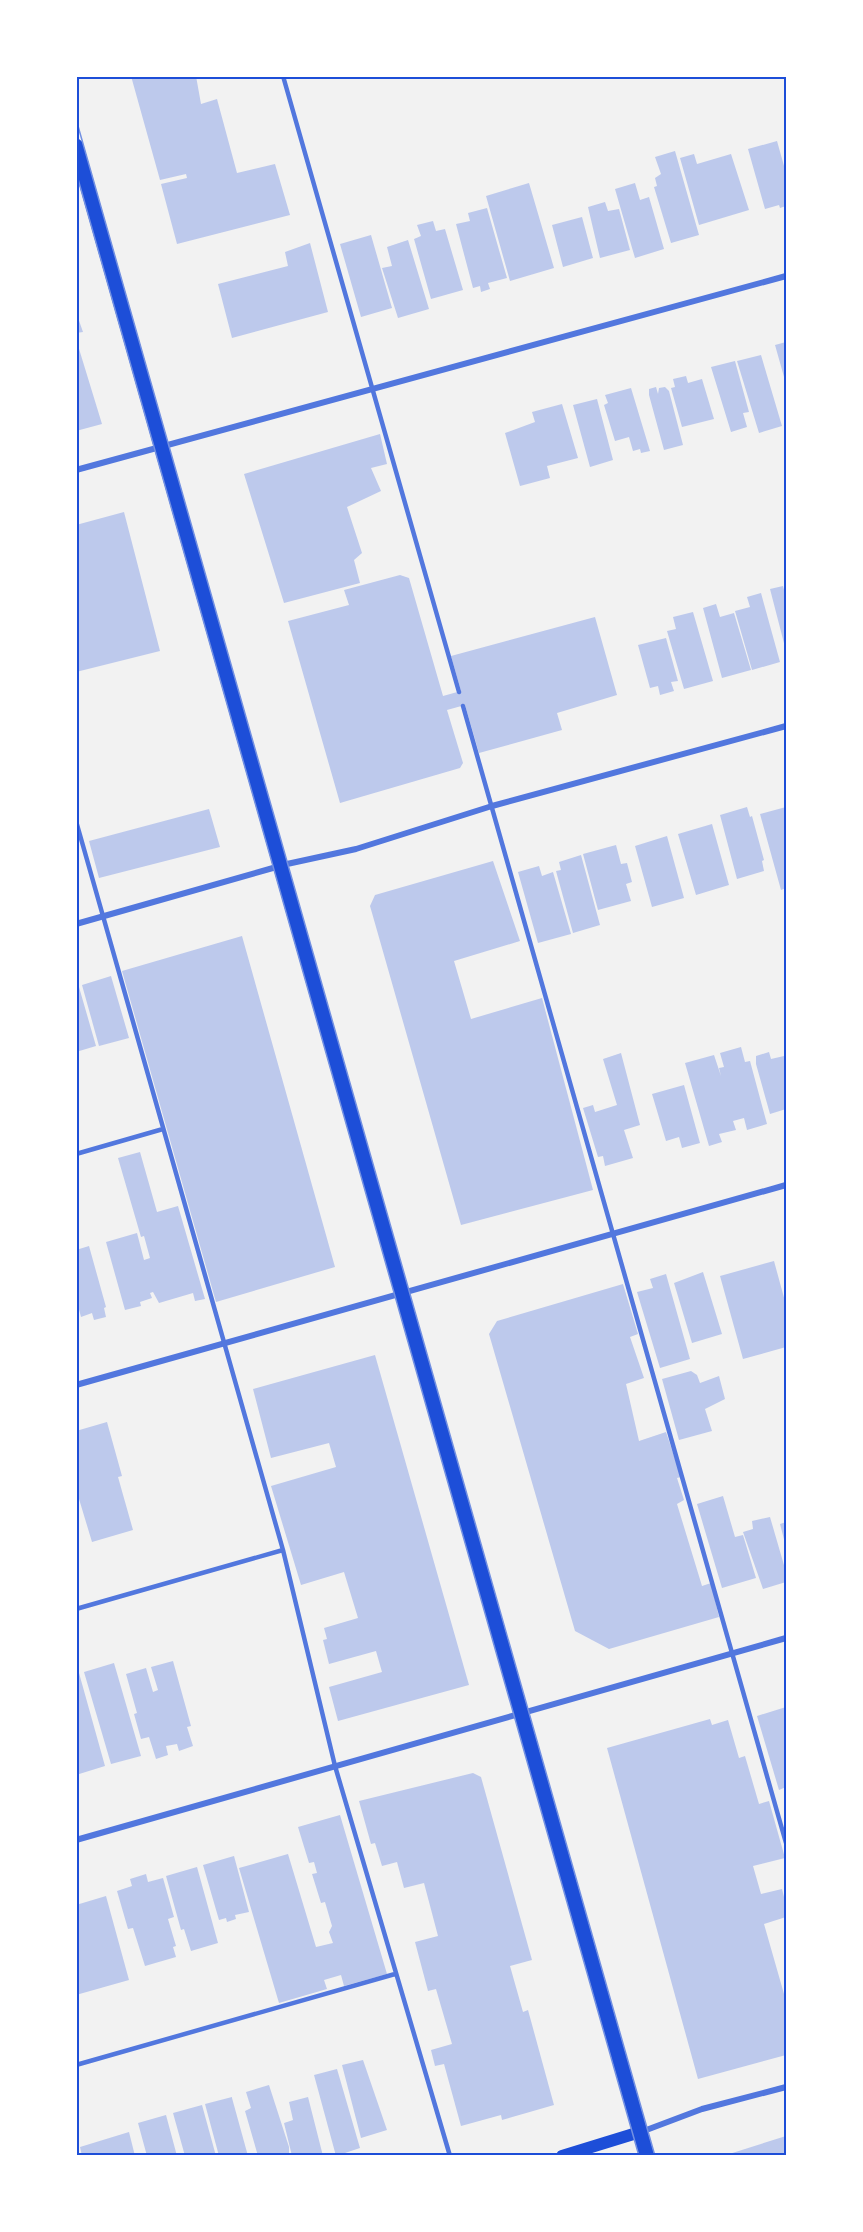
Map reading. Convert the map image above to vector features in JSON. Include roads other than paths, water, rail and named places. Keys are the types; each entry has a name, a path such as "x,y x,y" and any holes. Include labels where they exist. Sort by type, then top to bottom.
{"main road":[{"path":"76,146 647,2156"},
{"path":"562,2156 640,2132"}],"street":[{"path":"76,470 372,387 786,276"},
{"path":"76,924 281,866 356,849 492,806 786,726"},
{"path":"76,1385 786,1185"},
{"path":"76,1840 786,1638"},
{"path":"640,2132 702,2109 786,2087"}],"lane":[{"path":"283,76 459,692"},
{"path":"463,706 786,1843"},
{"path":"76,821 283,1550 335,1766 450,2156"},
{"path":"76,1154 164,1129"},
{"path":"76,1609 283,1550"},
{"path":"76,2065 395,1974"}],"tram line":[{"path":"76,119 655,2156"},
{"path":"76,172 639,2156"}]}
